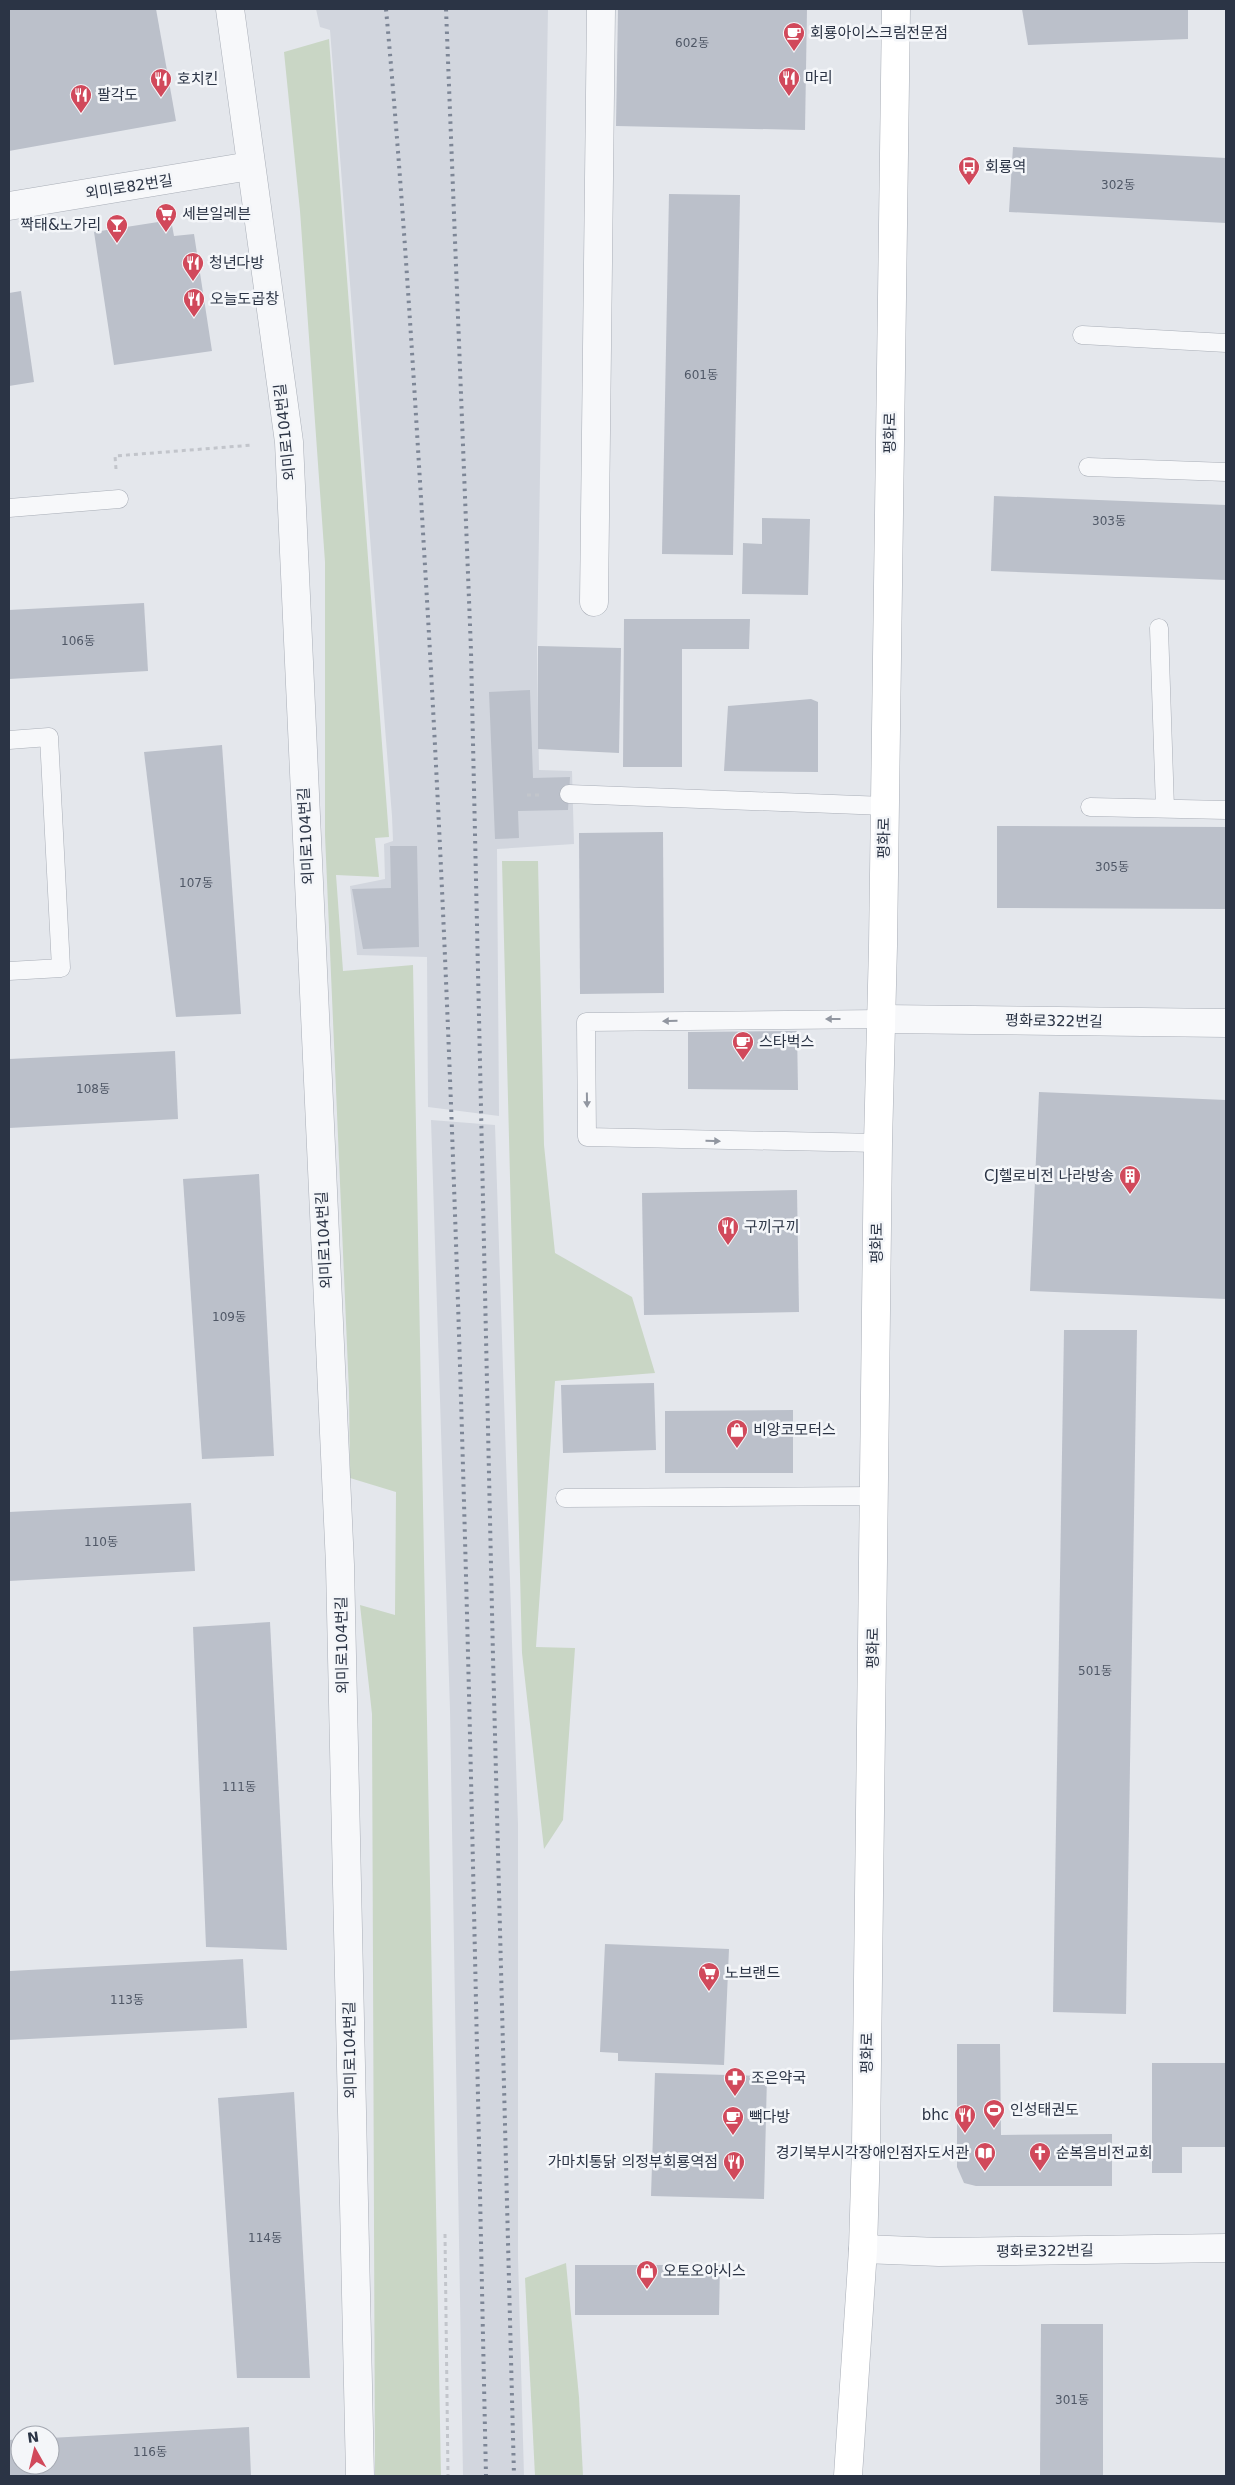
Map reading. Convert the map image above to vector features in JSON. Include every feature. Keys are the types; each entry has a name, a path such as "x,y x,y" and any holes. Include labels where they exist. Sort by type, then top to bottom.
{"main road":[{"name":"평화로","path":"848,2476 863,2249 896,9"}],"street":[{"name":"외미로104번길","path":"230,9 289,442 340,1565 360,2476"},
{"path":"594,602 601,9"},
{"name":"외미로82번길","path":"9,206 250,166"},
{"name":"평화로322번길","path":"882,1019 1226,1023"},
{"name":"평화로322번길","path":"863,2249 938,2252 1226,2248"}],"lane":[{"path":"1082,336 1226,343"},
{"path":"1088,467 1226,472"},
{"path":"9,508 119,499"},
{"path":"1159,628 1165,808"},
{"path":"9,740 49,737 61,968 9,971"},
{"path":"569,794 885,806"},
{"path":"1090,807 1226,810"},
{"path":"878,1143 587,1137 586,1022 882,1019"},
{"path":"564,1498 875,1496"}],"path":[{"path":"119,499 115,456 289,442"},
{"path":"445,2234 448,2476"}],"shaded area":[{"path":"316,9 548,9 537,650 539,770 572,771 574,844 497,849 499,1116 428,1107 427,957 357,955 350,886 385,879 384,844 393,841 392,816 330,30 320,27"},
{"path":"431,1120 495,1125 518,1825 518,2258 524,2476 463,2476 450,1710"}],"green space":[{"path":"329,39 389,837 375,838 379,877 336,875 343,971 413,965 441,2476 375,2476 372,1714 360,1605 395,1615 396,1492 350,1478 349,1392 325,835 325,562 300,211 284,52"},
{"path":"502,861 538,861 544,1145 555,1253 632,1297 655,1373 555,1381 536,1647 575,1648 563,1820 544,1849 522,1653"},
{"path":"566,2263 579,2397 583,2476 535,2476 525,2278"}],"building":[{"path":"9,9 156,9 176,121 9,151"},
{"path":"618,9 807,9 805,130 616,126"},
{"path":"1022,9 1188,9 1188,39 1028,45"},
{"path":"1013,147 1226,158 1226,223 1009,212"},
{"path":"669,194 740,195 733,555 662,554"},
{"path":"171,220 174,236 194,234 212,351 114,365 94,232"},
{"path":"21,291 34,382 9,386 9,293"},
{"path":"994,496 1226,505 1226,580 991,571"},
{"path":"762,518 810,519 808,595 742,594 743,543 762,544"},
{"path":"144,603 148,671 9,679 9,610"},
{"path":"624,619 750,619 749,649 682,649 682,767 623,767"},
{"path":"538,646 621,648 619,753 538,749"},
{"path":"530,690 533,778 570,777 568,810 518,811 519,838 495,839 489,692"},
{"path":"811,699 818,702 818,772 724,771 728,706"},
{"path":"222,745 241,1014 176,1017 144,752"},
{"path":"997,826 1226,827 1226,909 997,908"},
{"path":"663,832 664,993 580,994 579,833"},
{"path":"390,846 417,846 419,947 363,949 352,889 391,888"},
{"name":"스타벅스","path":"797,1031 798,1090 688,1089 688,1032"},
{"path":"175,1051 178,1119 9,1128 9,1059"},
{"name":"CJ헬로비전 나라방송","path":"1039,1092 1226,1100 1226,1299 1030,1291"},
{"path":"259,1174 274,1456 202,1459 183,1179"},
{"path":"797,1190 799,1312 644,1315 642,1193"},
{"path":"1064,1330 1137,1330 1126,2014 1053,2012"},
{"path":"654,1383 656,1450 563,1453 561,1385"},
{"path":"793,1410 793,1473 665,1473 665,1411"},
{"path":"191,1503 195,1571 9,1581 9,1512"},
{"path":"270,1622 287,1950 206,1947 193,1627"},
{"path":"605,1944 729,1949 724,2065 618,2061 618,2053 600,2052"},
{"path":"243,1959 247,2028 9,2040 9,1971"},
{"path":"957,2044 1000,2044 1001,2135 1112,2134 1112,2186 976,2186 964,2183 957,2167"},
{"path":"1152,2063 1226,2063 1226,2147 1182,2147 1182,2173 1152,2173"},
{"path":"655,2073 767,2076 764,2199 651,2196"},
{"path":"294,2092 310,2378 237,2378 218,2098"},
{"name":"오토오아시스","path":"575,2265 720,2265 719,2315 575,2315"},
{"path":"1041,2324 1103,2324 1103,2476 1040,2476"},
{"path":"249,2427 251,2476 9,2476 10,2440 10,2475 60,2475 60,2437"}],"railway":[{"path":"386,9 403,217 417,427 449,1043 471,1759 486,2476"},
{"path":"446,9 471,651 493,1657 514,2476"}],"place":[{"name":"회룡아이스크림전문점","path":"794,52"},
{"name":"마리","path":"789,97"},
{"name":"호치킨","path":"161,98"},
{"name":"팔각도","path":"81,114"},
{"name":"회룡역","path":"969,186"},
{"name":"세븐일레븐","path":"166,233"},
{"name":"짝태&노가리","path":"117,244"},
{"name":"청년다방","path":"193,282"},
{"name":"오늘도곱창","path":"194,318"},
{"name":"스타벅스","path":"743,1061"},
{"name":"CJ헬로비전 나라방송","path":"1130,1195"},
{"name":"구끼구끼","path":"728,1246"},
{"name":"비앙코모터스","path":"737,1449"},
{"name":"노브랜드","path":"709,1992"},
{"name":"조은약국","path":"735,2097"},
{"name":"인성태권도","path":"994,2129"},
{"name":"bhc","path":"965,2134"},
{"name":"빽다방","path":"733,2136"},
{"name":"경기북부시각장애인점자도서관","path":"985,2172"},
{"name":"순복음비전교회","path":"1040,2172"},
{"name":"가마치통닭 의정부회룡역점","path":"734,2181"},
{"name":"오토오아시스","path":"647,2290"}]}
